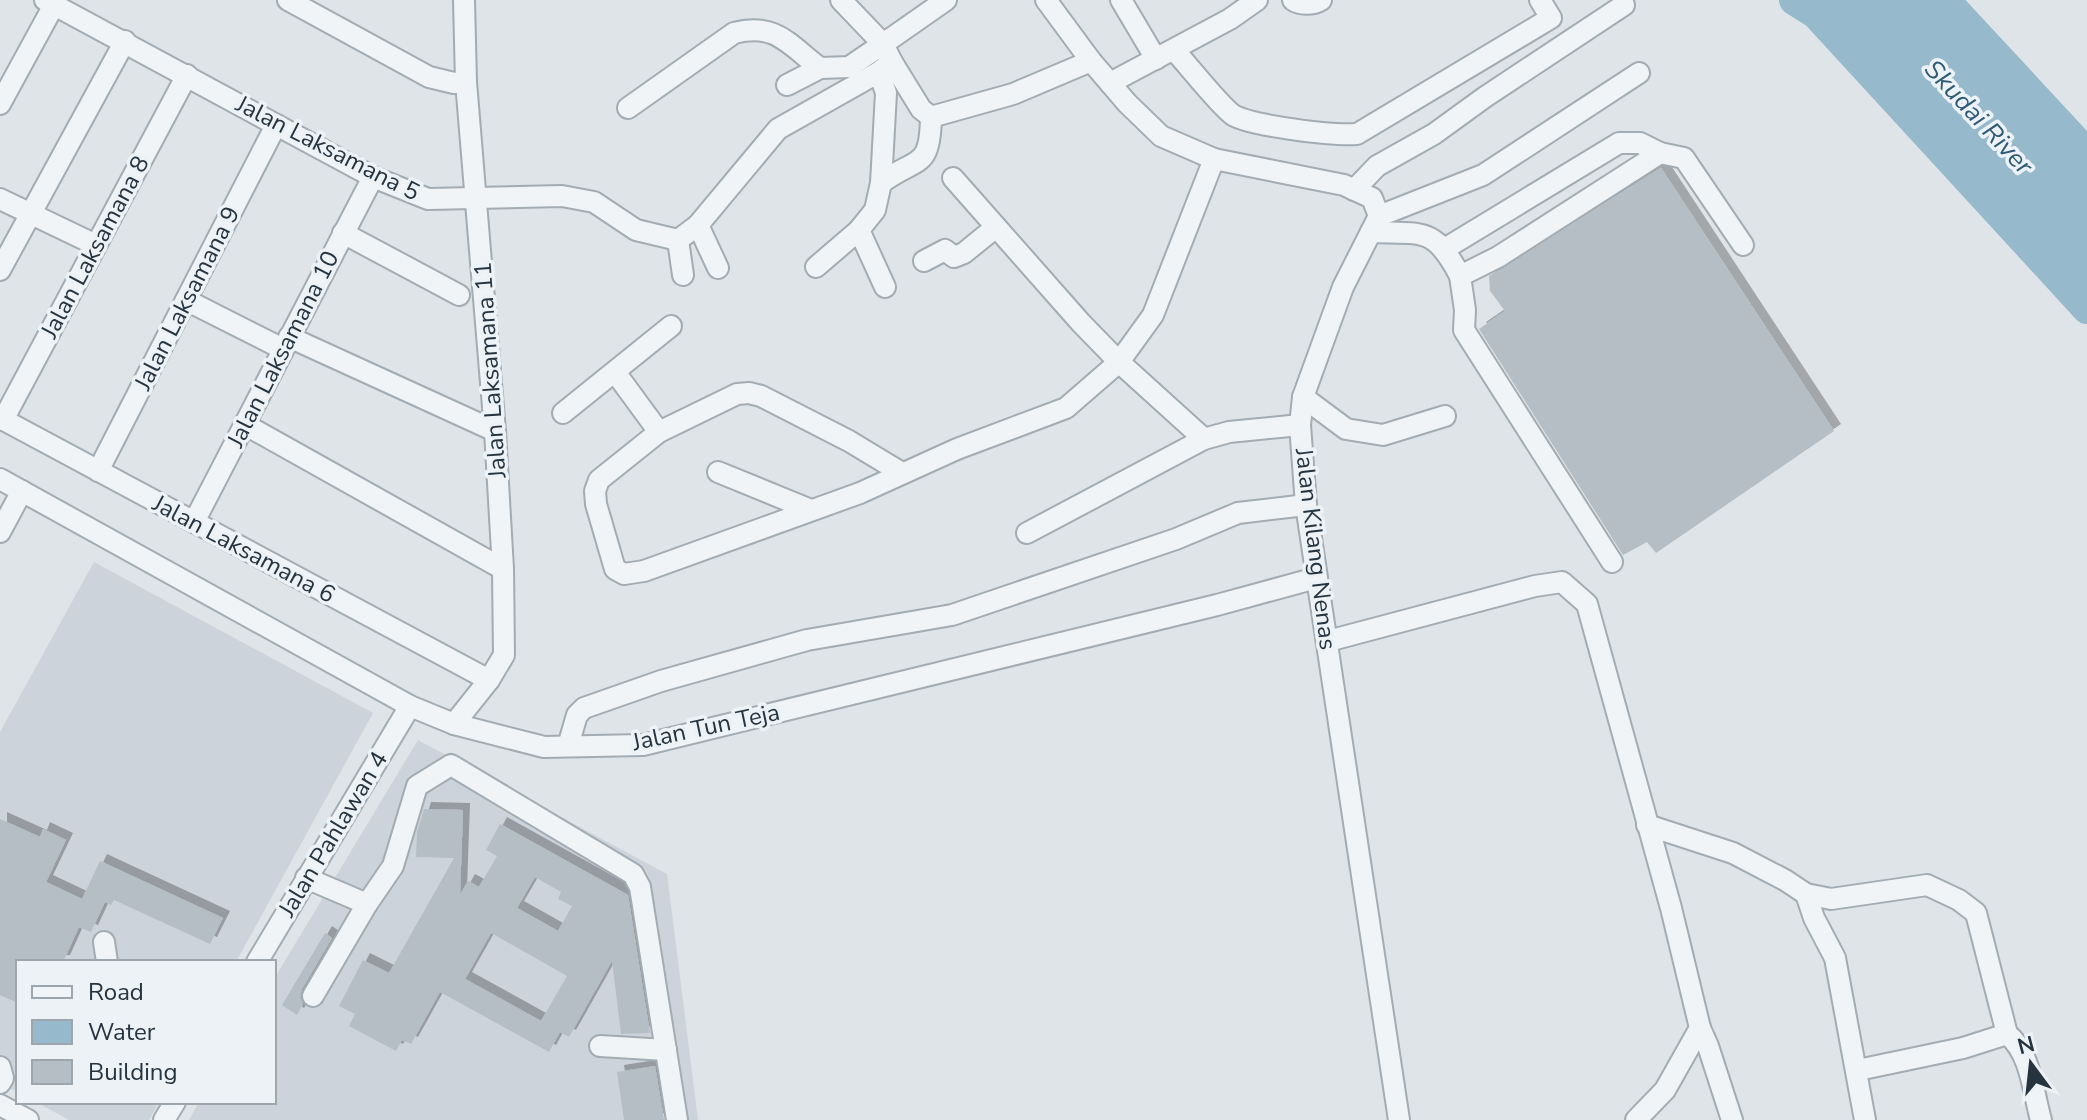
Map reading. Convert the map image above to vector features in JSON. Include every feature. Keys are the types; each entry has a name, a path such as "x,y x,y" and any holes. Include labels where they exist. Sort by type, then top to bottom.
{"street":[{"path":"288,0 429,77 454,83 466,82"},
{"name":"Jalan Laksamana 11","path":"454,724 489,680 504,655 503,569 495,431 466,82 464,0"},
{"path":"841,0 921,109 931,117"},
{"path":"683,275 678,240 698,225 778,129 885,59 946,0"},
{"path":"1046,0 1091,61 1161,136 1214,159 1344,185 1372,198 1375,224"},
{"path":"1121,0 1165,54 1232,114 1248,120 1338,136 1357,134 1551,18 1540,0"},
{"path":"1110,83 1257,0"},
{"path":"1293,0 1306,3 1321,0"},
{"path":"0,104 49,2"},
{"name":"Jalan Laksamana 5","path":"49,2 373,177 428,199 562,196 594,202 636,230 678,240"},
{"path":"1354,190 1377,166 1434,134 1624,5"},
{"path":"628,108 734,33 751,29 772,31 820,68"},
{"path":"0,270 125,41"},
{"path":"787,85 820,68 849,67 885,59"},
{"path":"816,267 859,230 875,210 881,183 885,59"},
{"path":"931,117 1013,94 1091,61"},
{"path":"1375,224 1483,175 1639,73"},
{"name":"Jalan Laksamana 8","path":"2,419 187,75"},
{"path":"881,183 925,154 930,143 931,117"},
{"name":"Jalan Laksamana 9","path":"98,471 276,125"},
{"path":"1446,248 1619,143 1640,143 1660,153 1684,158 1743,245"},
{"path":"1460,276 1498,257 1660,153"},
{"path":"902,473 849,441 749,393 728,397 659,432 596,485 596,504 614,565 621,573 644,571 811,510 902,473 957,449 1066,408 1119,362 1153,315 1214,159"},
{"name":"Jalan Laksamana 10","path":"194,522 373,177"},
{"path":"953,178 1119,362 1204,439"},
{"path":"0,199 96,245"},
{"path":"1375,224 1426,234 1446,248 1460,276 1465,310 1464,330 1612,562"},
{"name":"Jalan Kilang Nenas","path":"1375,224 1343,287 1303,397 1300,425 1316,578 1399,1120"},
{"path":"698,225 718,268"},
{"path":"924,261 945,250 954,257 964,253 996,227"},
{"path":"859,230 885,287"},
{"path":"343,233 459,295"},
{"path":"186,300 495,431"},
{"path":"563,413 671,326"},
{"path":"615,372 659,432"},
{"path":"1303,397 1346,429 1383,435 1445,416"},
{"name":"Jalan Laksamana 6","path":"2,419 489,680"},
{"path":"244,424 503,569"},
{"path":"1027,533 1204,439 1229,432 1300,425"},
{"path":"718,472 811,510"},
{"name":"Jalan Tun Teja","path":"0,479 410,706 454,724 544,747 643,745 1316,578"},
{"path":"0,532 22,491"},
{"path":"568,746 577,715 584,708 661,681 807,640 952,615 1176,539 1238,513 1306,505"},
{"path":"1328,641 1535,586 1562,582 1587,604 1671,908 1700,1028 1732,1120"},
{"name":"Jalan Pahlawan 4","path":"258,960 410,706"},
{"path":"313,996 393,866 417,786 451,765 633,874 640,887 677,1120"},
{"path":"1647,825 1733,853 1806,894 1831,899 1927,885 1959,900 1976,913 2007,1034 2018,1043 2024,1054 2041,1120"},
{"path":"306,878 367,904"},
{"path":"1806,894 1814,918 1835,958 1865,1120"},
{"path":"1636,1120 1665,1090 1700,1028"},
{"path":"1858,1070 1963,1048 2007,1034"},
{"path":"600,1046 666,1050"},
{"path":"0,1067 3,1078 0,1083"},
{"path":"0,1105 28,1120"}],"shaded area":[{"path":"94,562 373,713 237,960 16,960 16,1091 0,1083 0,732"},
{"path":"418,740 667,874 698,1120 189,1120 198,1104 276,1104 276,976"},
{"path":"40,1104 158,1104 149,1120 69,1120"}],"water":[{"name":"Skudai River","path":"1794,0 1945,0 2087,153 2087,309 1816,14"}],"building":[{"path":"1661,168 1834,431 1656,553 1647,542 1623,555 1479,329 1505,311 1490,291 1489,276"},
{"path":"424,809 463,810 460,895 468,881 479,887 497,856 486,850 500,824 628,895 650,1033 621,1034 612,961 569,1037 560,1032 549,1052 440,992 411,1044 402,1040 396,1051 349,1026 355,1014 339,1006 363,960 389,973 454,858 416,857 417,832","holes":["535,877 561,892 558,899 572,906 558,931 517,908","491,933 567,976 541,1021 465,979"]},
{"path":"0,819 40,837 43,829 66,840 46,882 82,899 100,861 223,918 210,944 114,900 111,905 105,902 91,932 79,927 64,960 16,960 16,1002 0,995"},
{"path":"325,933 332,938 302,989 300,997 303,1004 297,1015 282,1005"},
{"path":"655,1066 664,1120 624,1120 617,1072"}],"waterway":[{"path":"1794,0 1816,14 2087,309"},
{"path":"1945,0 2087,153"}]}
